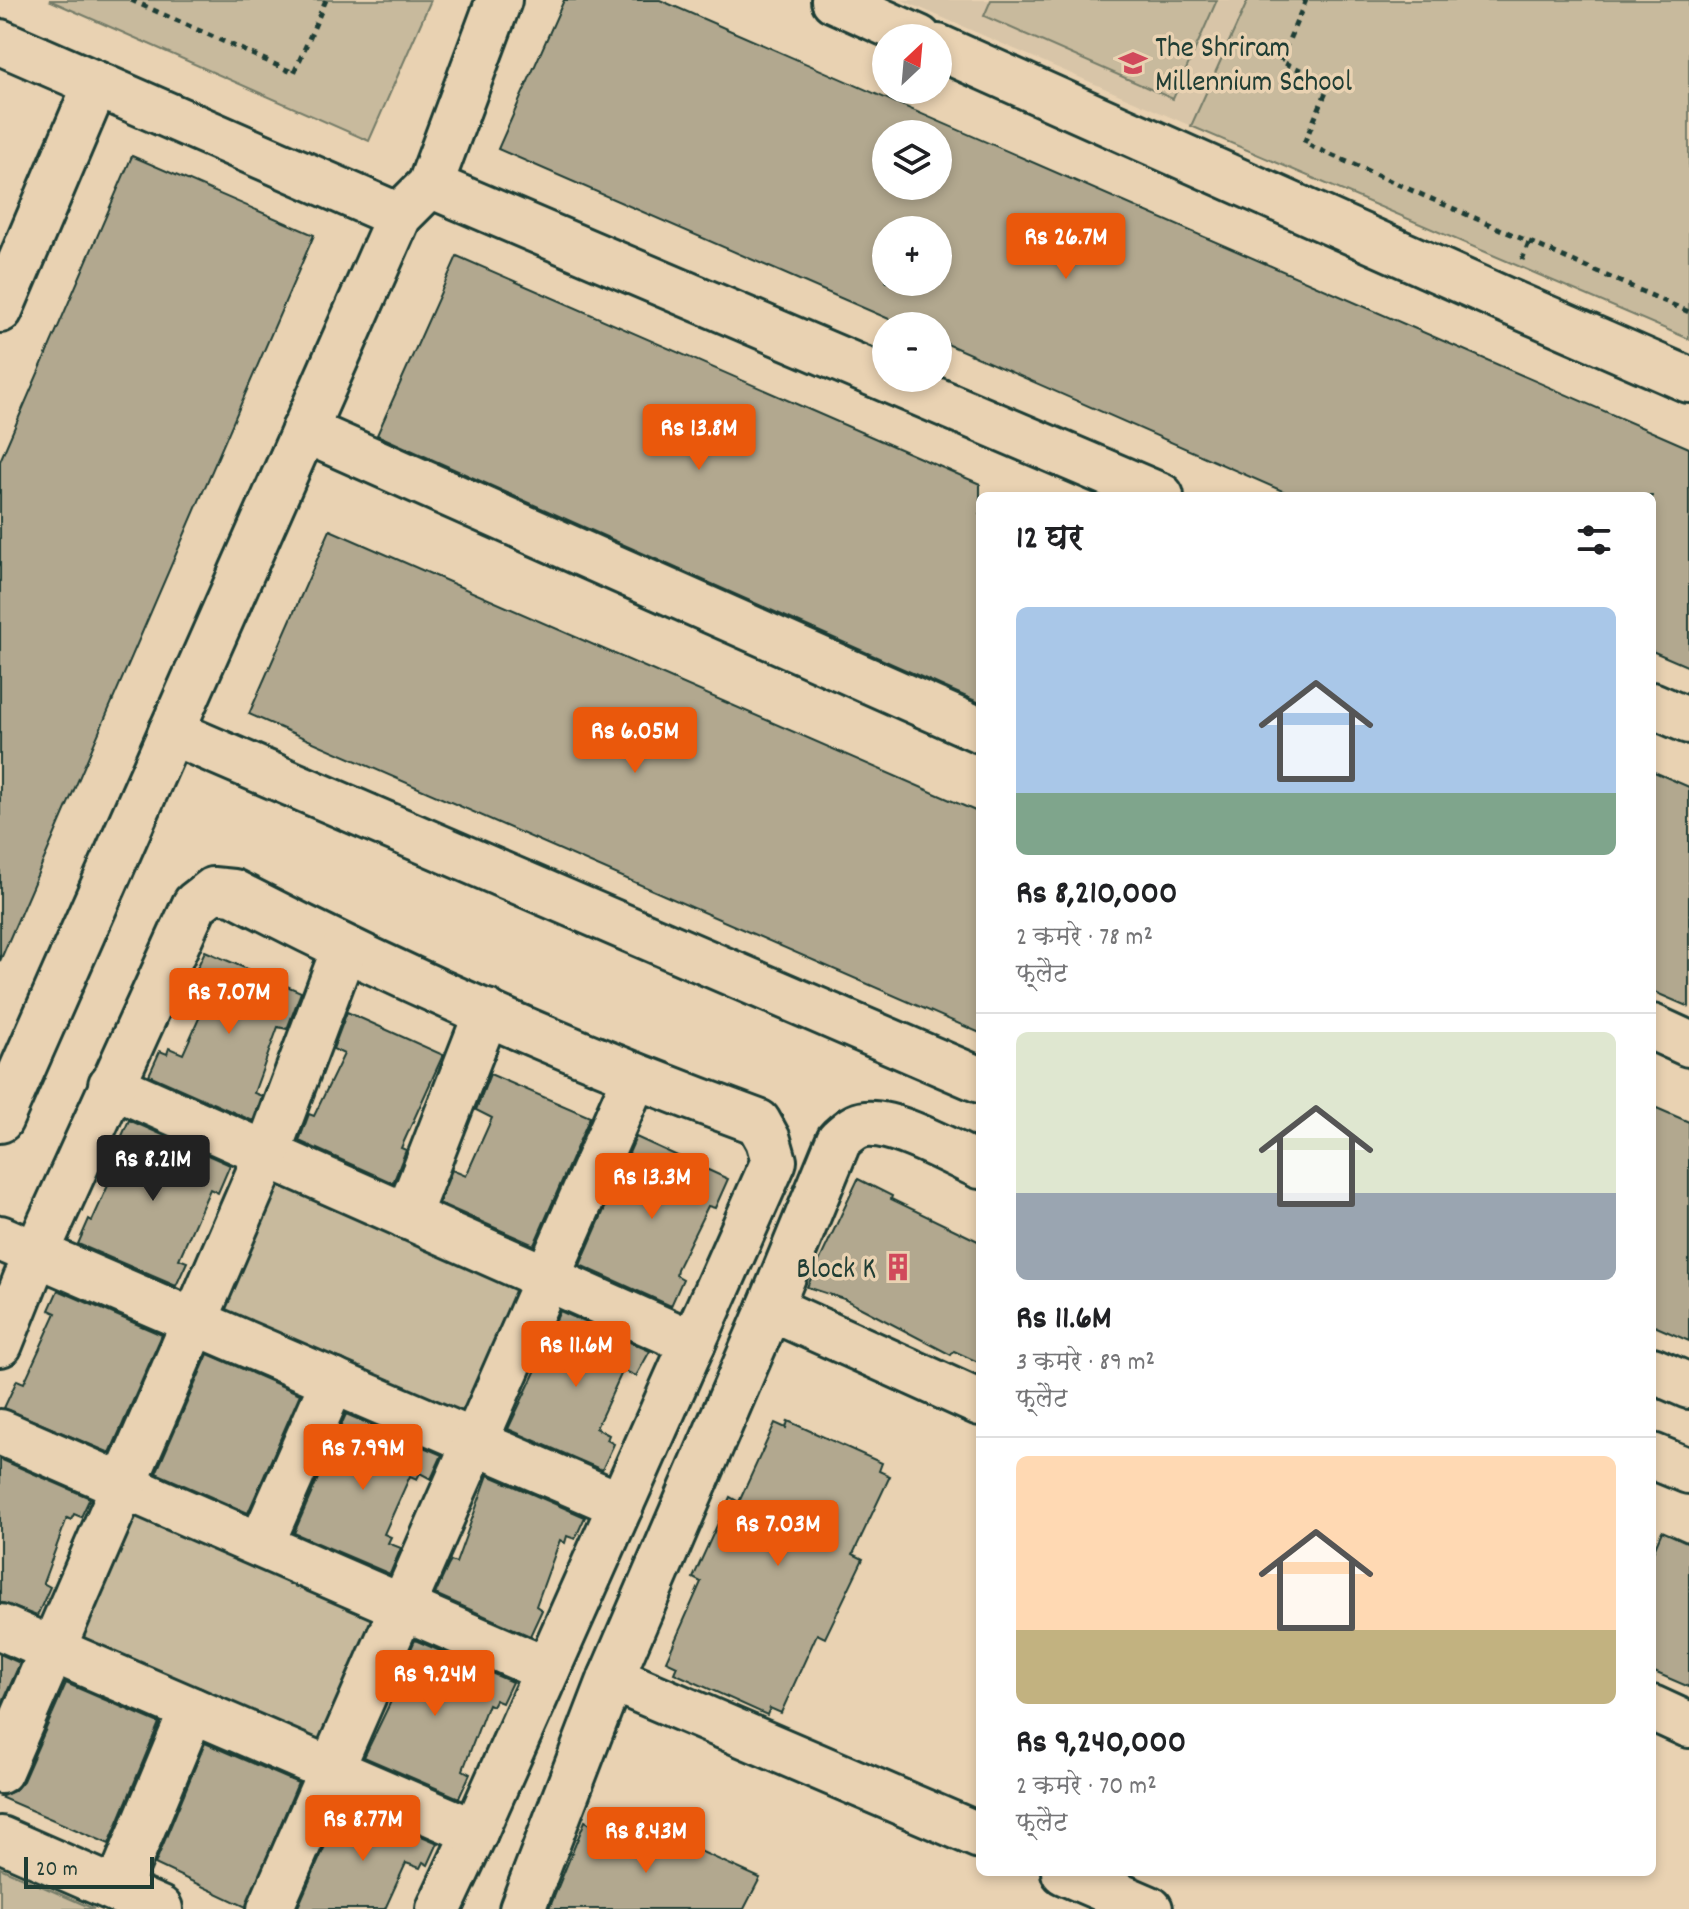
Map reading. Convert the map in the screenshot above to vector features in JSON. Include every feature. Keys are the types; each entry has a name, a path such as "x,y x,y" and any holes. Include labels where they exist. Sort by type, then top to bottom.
{"street":[{"path":"0,1120 399,216 430,185 499,0"},
{"path":"834,0 888,24"},
{"path":"0,42 399,216"},
{"path":"952,53 1689,380"},
{"path":"0,310 96,84"},
{"path":"430,185 1152,492"},
{"path":"304,430 976,728"},
{"path":"1656,707 1689,721"},
{"path":"171,732 976,1078"},
{"path":"0,1344 18,1246 111,1085 195,904 213,890 233,892 344,949 635,1077 758,1122 768,1140 774,1161 439,1909"},
{"path":"0,1771 267,1154 344,949"},
{"path":"407,1217 487,1012"},
{"path":"1656,1029 1689,1044"},
{"path":"270,1909 635,1077"},
{"path":"111,1085 693,1343"},
{"path":"522,1909 611,1678 839,1140 854,1127 867,1123 891,1126 976,1164"},
{"path":"18,1246 621,1505"},
{"path":"770,1308 976,1401"},
{"path":"1656,1372 1689,1386"},
{"path":"261,1545 333,1381"},
{"path":"0,1432 547,1670"},
{"path":"1656,1458 1689,1471"},
{"path":"0,1627 475,1832"},
{"path":"611,1678 976,1834"},
{"path":"117,1890 192,1710"},
{"path":"1656,1710 1689,1725"},
{"path":"0,1839 160,1909"},
{"path":"1073,1876 1150,1909"}],"path":[{"path":"131,0 294,73 326,0"},
{"path":"1306,0 1280,61 1330,83 1304,143 1689,312"}],"shaded area":[{"path":"49,0 431,0 369,141"},
{"name":"The Shriram Millennium School","path":"902,0 1248,0 1191,126"},
{"path":"991,0 1217,0 1173,99 984,16"},
{"path":"1248,0 1689,0 1689,339 1191,126"},
{"path":"277,1182 520,1287 464,1417 219,1311"},
{"path":"132,1510 375,1616 318,1746 74,1640"},
{"path":"0,1868 94,1909 0,1909"}],"building":[{"path":"564,0 660,0 872,92 872,104 899,104 936,120 872,120 872,200 952,200 952,127 1689,448 1689,667 1656,653 1656,492 1285,492 952,346 952,312 873,312 498,149"},
{"path":"132,156 314,235 0,961 0,461"},
{"path":"457,256 980,484 980,492 976,492 976,701 377,435"},
{"path":"330,530 976,811 976,1031 249,714"},
{"path":"1656,773 1689,787 1689,1007 1656,993"},
{"path":"205,951 301,992 287,1029 278,1027 254,1093 262,1096 253,1121 149,1075 160,1051 167,1054 169,1048 183,1054 209,996 196,989 198,984 191,981"},
{"path":"347,1012 443,1055 401,1148 406,1150 393,1183 299,1141 309,1114 314,1116 344,1054 333,1049"},
{"path":"490,1074 590,1117 534,1245 439,1203 452,1170 466,1176 492,1118 476,1110"},
{"path":"1656,1108 1689,1122 1689,1341 1656,1327"},
{"path":"129,1120 230,1165 218,1193 210,1189 179,1259 187,1262 176,1286 78,1244 89,1219 92,1221 124,1150 117,1147"},
{"path":"636,1137 728,1179 715,1208 708,1206 677,1269 676,1275 683,1279 671,1306 580,1265"},
{"name":"Block K","path":"858,1179 892,1196 891,1199 976,1240 976,1361 954,1351 951,1355 844,1299 807,1287"},
{"path":"58,1290 162,1335 110,1453 4,1408 17,1380 24,1383 56,1313 49,1310"},
{"path":"560,1311 650,1351 636,1376 623,1370 596,1428 609,1435 607,1440 614,1444 602,1470 508,1429 551,1338"},
{"path":"208,1354 300,1394 248,1513 156,1473"},
{"path":"346,1414 442,1455 431,1479 420,1473 417,1479 410,1476 384,1534 391,1537 388,1543 401,1548 390,1574 294,1533"},
{"path":"788,1421 882,1463 879,1471 890,1476 853,1554 863,1559 825,1638 817,1634 781,1713 770,1708 767,1715 674,1673 677,1666 666,1661 701,1582 693,1578 730,1497 739,1502 775,1423 786,1428"},
{"path":"0,1459 90,1498 81,1517 74,1514 71,1520 67,1518 43,1583 50,1587 37,1616 0,1602"},
{"path":"488,1475 585,1517 575,1539 567,1536 565,1543 560,1540 536,1606 542,1610 530,1636 435,1594 451,1561 456,1563"},
{"path":"1662,1531 1689,1543 1689,1687 1656,1673 1656,1545"},
{"path":"415,1640 512,1682 502,1703 495,1700 492,1706 488,1704 463,1770 470,1774 459,1798 364,1757 407,1668 406,1660"},
{"path":"0,1654 20,1663 0,1708"},
{"path":"66,1683 159,1723 109,1844 0,1797 14,1791 23,1781"},
{"path":"205,1743 298,1783 246,1907 155,1864"},
{"path":"344,1803 438,1843 428,1865 423,1862 420,1868 406,1863 385,1909 297,1909"},
{"path":"597,1814 676,1851 680,1842 760,1878 744,1909 549,1909 585,1821 592,1825"}],"place":[{"name":"The Shriram Millennium School","path":"1133,63"},
{"name":"Block K","path":"898,1267"}]}
